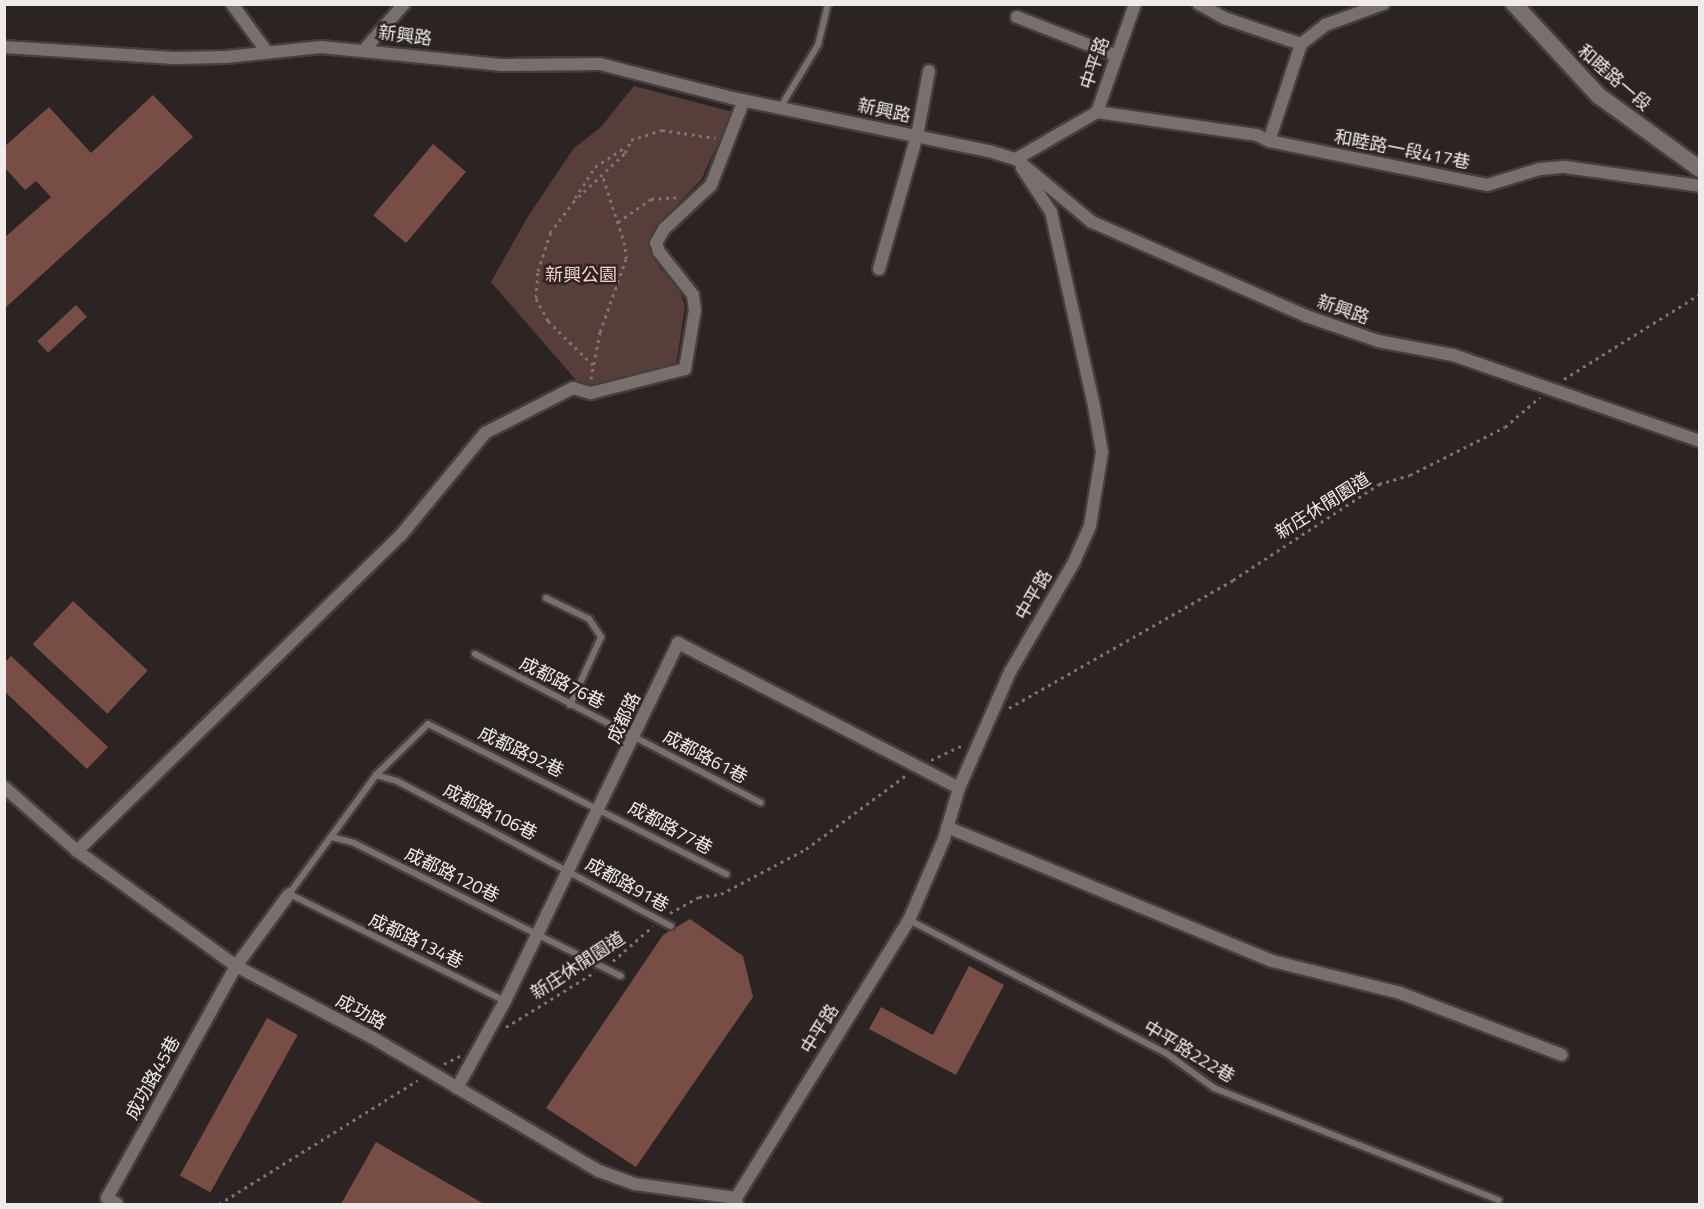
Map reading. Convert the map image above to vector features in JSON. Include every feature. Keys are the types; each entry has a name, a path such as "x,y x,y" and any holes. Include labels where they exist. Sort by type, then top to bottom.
{"street":[{"path":"232,4 267,52"},
{"path":"364,49 404,4"},
{"name":"中平路","path":"737,1201 909,920 981,736 1086,535 1098,496 1102,452 1051,212 1016,159 1097,112 1135,4"},
{"path":"1199,4 1224,18 1301,44"},
{"path":"1269,141 1301,44 1325,25 1383,4"},
{"name":"和睦路一段","path":"1514,4 1599,96 1700,169"},
{"path":"1017,17 1117,56"},
{"name":"新興路","path":"4,47 174,58 321,47 364,49 500,65 600,63 744,100 917,136 1016,159 1092,222 1306,316 1378,341 1453,355 1700,441"},
{"path":"879,269 917,136 928,71"},
{"path":"77,851 401,535 486,433 573,388 591,393 684,369 695,310 693,295 656,243 664,230 698,199 721,166 728,140 744,100"},
{"name":"和睦路一段417巷","path":"1097,112 1257,135 1269,141 1487,185 1540,169 1565,167 1700,186"},
{"name":"成都路","path":"457,1088 505,1001 601,808 678,643 959,788"},
{"name":"成功路","path":"4,786 77,851 236,966 431,1072 598,1171 635,1184 737,1201"},
{"path":"947,826 1272,961 1400,993 1562,1055"},
{"path":"236,966 288,894"},
{"name":"成功路45巷","path":"117,1204 107,1198 236,966"}],"lane":[{"path":"780,108 818,45 828,4"},
{"path":"546,598 589,619 601,637 570,705"},
{"name":"成都路76巷","path":"475,654 635,737"},
{"name":"成都路92巷","path":"376,775 428,724 601,808"},
{"name":"成都路61巷","path":"635,737 760,803"},
{"path":"288,894 376,775"},
{"name":"成都路106巷","path":"376,775 397,781 570,870"},
{"name":"成都路77巷","path":"601,808 726,874"},
{"name":"成都路120巷","path":"332,837 354,843 621,976"},
{"name":"成都路91巷","path":"570,870 671,926"},
{"name":"成都路134巷","path":"288,894 505,1001"},
{"name":"中平路222巷","path":"909,920 1166,1053 1214,1088 1499,1200"}],"path":[{"path":"573,202 639,136 662,130 728,140"},
{"path":"592,365 543,314 535,289 550,233 573,202 595,166 628,147"},
{"path":"591,393 592,365 626,259 618,222 602,173"},
{"path":"618,222 651,199 698,199"},
{"name":"新庄休閒園道","path":"988,721 1233,580 1379,484 1421,471 1505,427 1547,388 1700,294"},
{"name":"新庄休閒園道","path":"219,1204 625,954 660,919 699,897 721,894 806,849 917,766 981,736"}],"green space":[{"name":"新興公園","path":"634,86 733,112 701,180 655,227 651,251 661,270 676,280 685,306 676,366 582,387 491,282 527,218 574,148 600,128"}],"building":[{"path":"153,95 193,137 4,309 4,238 51,197 36,181 25,190 4,167 4,147 49,107 91,153"},
{"path":"433,144 466,172 406,243 373,215"},
{"path":"76,305 87,317 48,353 37,341"},
{"path":"73,601 148,671 107,714 33,644"},
{"path":"11,656 108,747 87,769 4,691 4,663"},
{"path":"690,919 743,956 753,997 636,1167 546,1108 663,935"},
{"path":"969,966 1004,985 956,1075 869,1029 881,1007 933,1035"},
{"path":"267,1018 298,1035 210,1192 180,1175"},
{"path":"376,1142 416,1165 484,1204 341,1204"}]}
